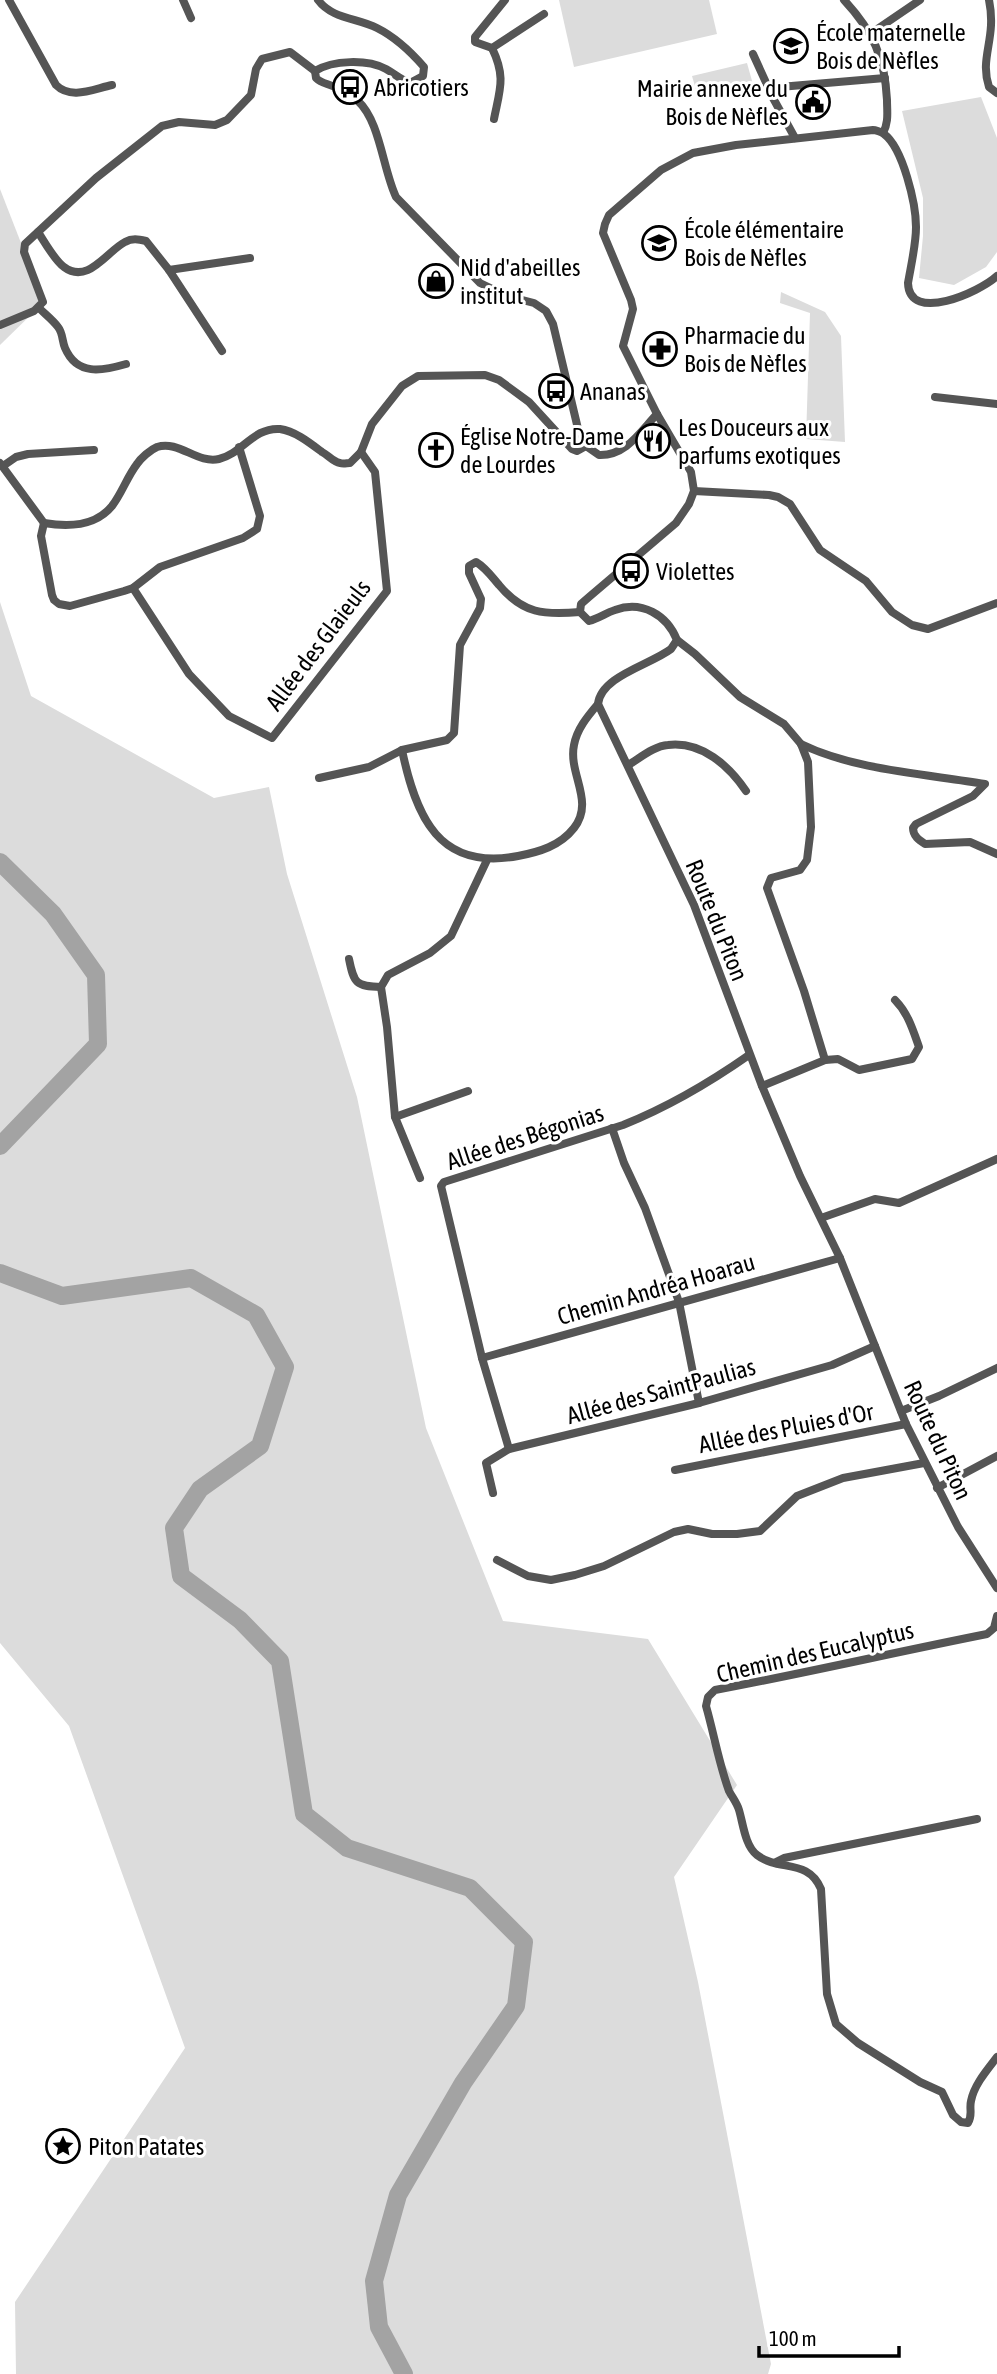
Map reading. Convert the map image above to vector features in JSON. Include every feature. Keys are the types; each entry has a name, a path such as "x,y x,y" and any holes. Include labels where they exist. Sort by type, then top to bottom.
{"street":[{"path":"9,0 61,91 74,94 112,85"},
{"path":"183,0 191,18"},
{"path":"315,71 327,65 360,63 384,68 410,83 423,76 424,67 395,38 376,27 332,13 323,8 318,0"},
{"path":"505,0 475,37 475,42 479,45 492,48 544,15"},
{"path":"844,0 860,17 882,57 888,116 883,133"},
{"path":"870,34 920,0"},
{"path":"989,0 996,24 986,76 989,87 997,93"},
{"path":"492,48 502,77 494,119"},
{"path":"0,325 39,308 43,302 23,248 38,232 96,178 162,126 179,122 215,125 227,120 251,95 256,69 262,59 290,52 315,71 316,78 322,84 334,86 364,108 379,142 388,180 396,197 480,283 546,310 553,324 576,424 586,446 599,455 615,453 626,447 657,414"},
{"path":"753,54 795,138"},
{"path":"768,88 885,78"},
{"path":"580,612 582,604 589,597 676,523 694,491 691,472 657,414 623,346 633,309 603,233 609,215 661,170 693,153 736,145 873,130 883,133 893,145 901,163 913,206 916,228 908,282 908,291 912,298 917,302 946,302 986,286 997,276"},
{"path":"38,232 64,267 77,272 91,270 124,242 134,239 146,241 169,270 222,351"},
{"path":"169,270 250,258"},
{"path":"39,308 61,331 62,340 72,359 83,368 95,371 126,365"},
{"path":"94,450 28,454 1,465 44,523 82,525 98,518 112,506 141,458 157,447 172,446 205,460 219,459 256,434 279,429 298,435 337,463 350,463 361,452 372,424 402,386 418,376 485,375 499,380 529,402 572,449 577,451 586,446"},
{"path":"935,397 997,404"},
{"path":"44,523 41,536 54,600 70,606 133,588 160,567 243,538 257,529 260,516 239,447"},
{"name":"Allée des Glaieuls","path":"133,588 189,674 229,716 272,738 387,591 375,472 361,452"},
{"path":"694,491 769,495 790,504 820,550 866,581 892,612 912,625 928,629 997,603"},
{"path":"319,778 369,767 402,750 447,740 454,733 460,645 480,608 481,598 470,573 470,566 476,562 483,566 512,601 531,611 564,614 580,612"},
{"path":"580,612 589,621 613,610 628,607 643,608 657,614 668,623 677,640 740,697 784,724 801,744 807,762 811,827 807,860 800,870 771,878 766,888 804,991 825,1060"},
{"path":"402,750 415,797 447,847 467,856 487,860 543,851 563,839 583,814 573,747 586,719 598,704 601,692 606,686 663,655 677,640"},
{"name":"Route du Piton","path":"598,704 694,905 749,1055 800,1176 840,1258 906,1424 976,1559 997,1588"},
{"path":"801,744 823,755 851,762 985,784 973,796 916,824 913,832 925,844 970,842 997,853"},
{"path":"628,765 668,745 699,750 727,766 746,791"},
{"path":"420,1178 395,1117 381,987 388,975 430,953 451,936 487,860"},
{"path":"349,959 353,978 357,982 363,986 381,987"},
{"path":"762,1086 825,1060 838,1059 859,1070 912,1059 919,1047 911,1023 895,1000"},
{"name":"Allée des Bégonias","path":"509,1449 482,1358 441,1186 444,1182 612,1128 661,1108 714,1079 749,1055"},
{"path":"395,1117 468,1091"},
{"path":"612,1128 679,1302 698,1403"},
{"path":"821,1218 875,1199 899,1203 997,1159"},
{"name":"Chemin Andréa Hoarau","path":"482,1358 840,1258"},
{"name":"Allée des SaintPaulias","path":"509,1449 698,1403 832,1365 875,1346"},
{"path":"901,1411 997,1368"},
{"name":"Allée des Pluies d'Or","path":"675,1470 906,1424"},
{"path":"493,1493 486,1463 509,1449"},
{"path":"937,1488 997,1456"},
{"path":"497,1560 528,1576 551,1580 563,1578 604,1566 674,1532 688,1529 712,1534 760,1531 797,1496 843,1478 924,1463"},
{"name":"Chemin des Eucalyptus","path":"997,1616 994,1628 987,1634 715,1690 708,1697 706,1706 730,1792 738,1806 755,1854 805,1870 816,1877 821,1889 827,1994 836,2024 858,2043 920,2082 942,2092 953,2115 961,2122 968,2123 971,2117 971,2101 982,2078 997,2057"},
{"path":"776,1862 784,1858 978,1819"}],"shaded area":[{"path":"559,0 709,0 717,34 574,67"},
{"path":"747,63 754,88 699,100 692,76"},
{"path":"981,97 997,138 997,252 986,267 954,285 919,278 923,198 902,111"},
{"path":"0,189 44,302 0,345"},
{"path":"781,292 825,312 841,336 845,442 806,439 810,313 780,303"},
{"path":"0,602 31,696 214,798 269,787 287,874 357,1097 426,1428 503,1621 648,1639 737,1785 674,1877 698,1982 771,2364 768,2374 16,2374 15,2302 185,2048 69,1726 0,1643"}],"waterway":[{"path":"0,862 53,914 96,975 98,1044 0,1146"},
{"path":"0,1273 62,1296 191,1278 256,1315 285,1367 260,1446 200,1489 174,1528 181,1576 240,1620 280,1661 304,1814 347,1848 470,1888 524,1942 516,2006 463,2083 398,2195 374,2281 379,2327 404,2374"}],"place":[{"name":"École maternelle Bois de Nèfles","path":"791,46"},
{"name":"Abricotiers","path":"350,87"},
{"name":"Mairie annexe du Bois de Nèfles","path":"813,102"},
{"name":"École élémentaire Bois de Nèfles","path":"659,243"},
{"name":"Nid d'abeilles institut","path":"436,281"},
{"name":"Pharmacie du Bois de Nèfles","path":"660,349"},
{"name":"Ananas","path":"556,391"},
{"name":"Les Douceurs aux parfums exotiques","path":"653,441"},
{"name":"Église Notre-Dame de Lourdes","path":"436,450"},
{"name":"Violettes","path":"631,571"},
{"name":"Piton Patates","path":"63,2146"}]}
